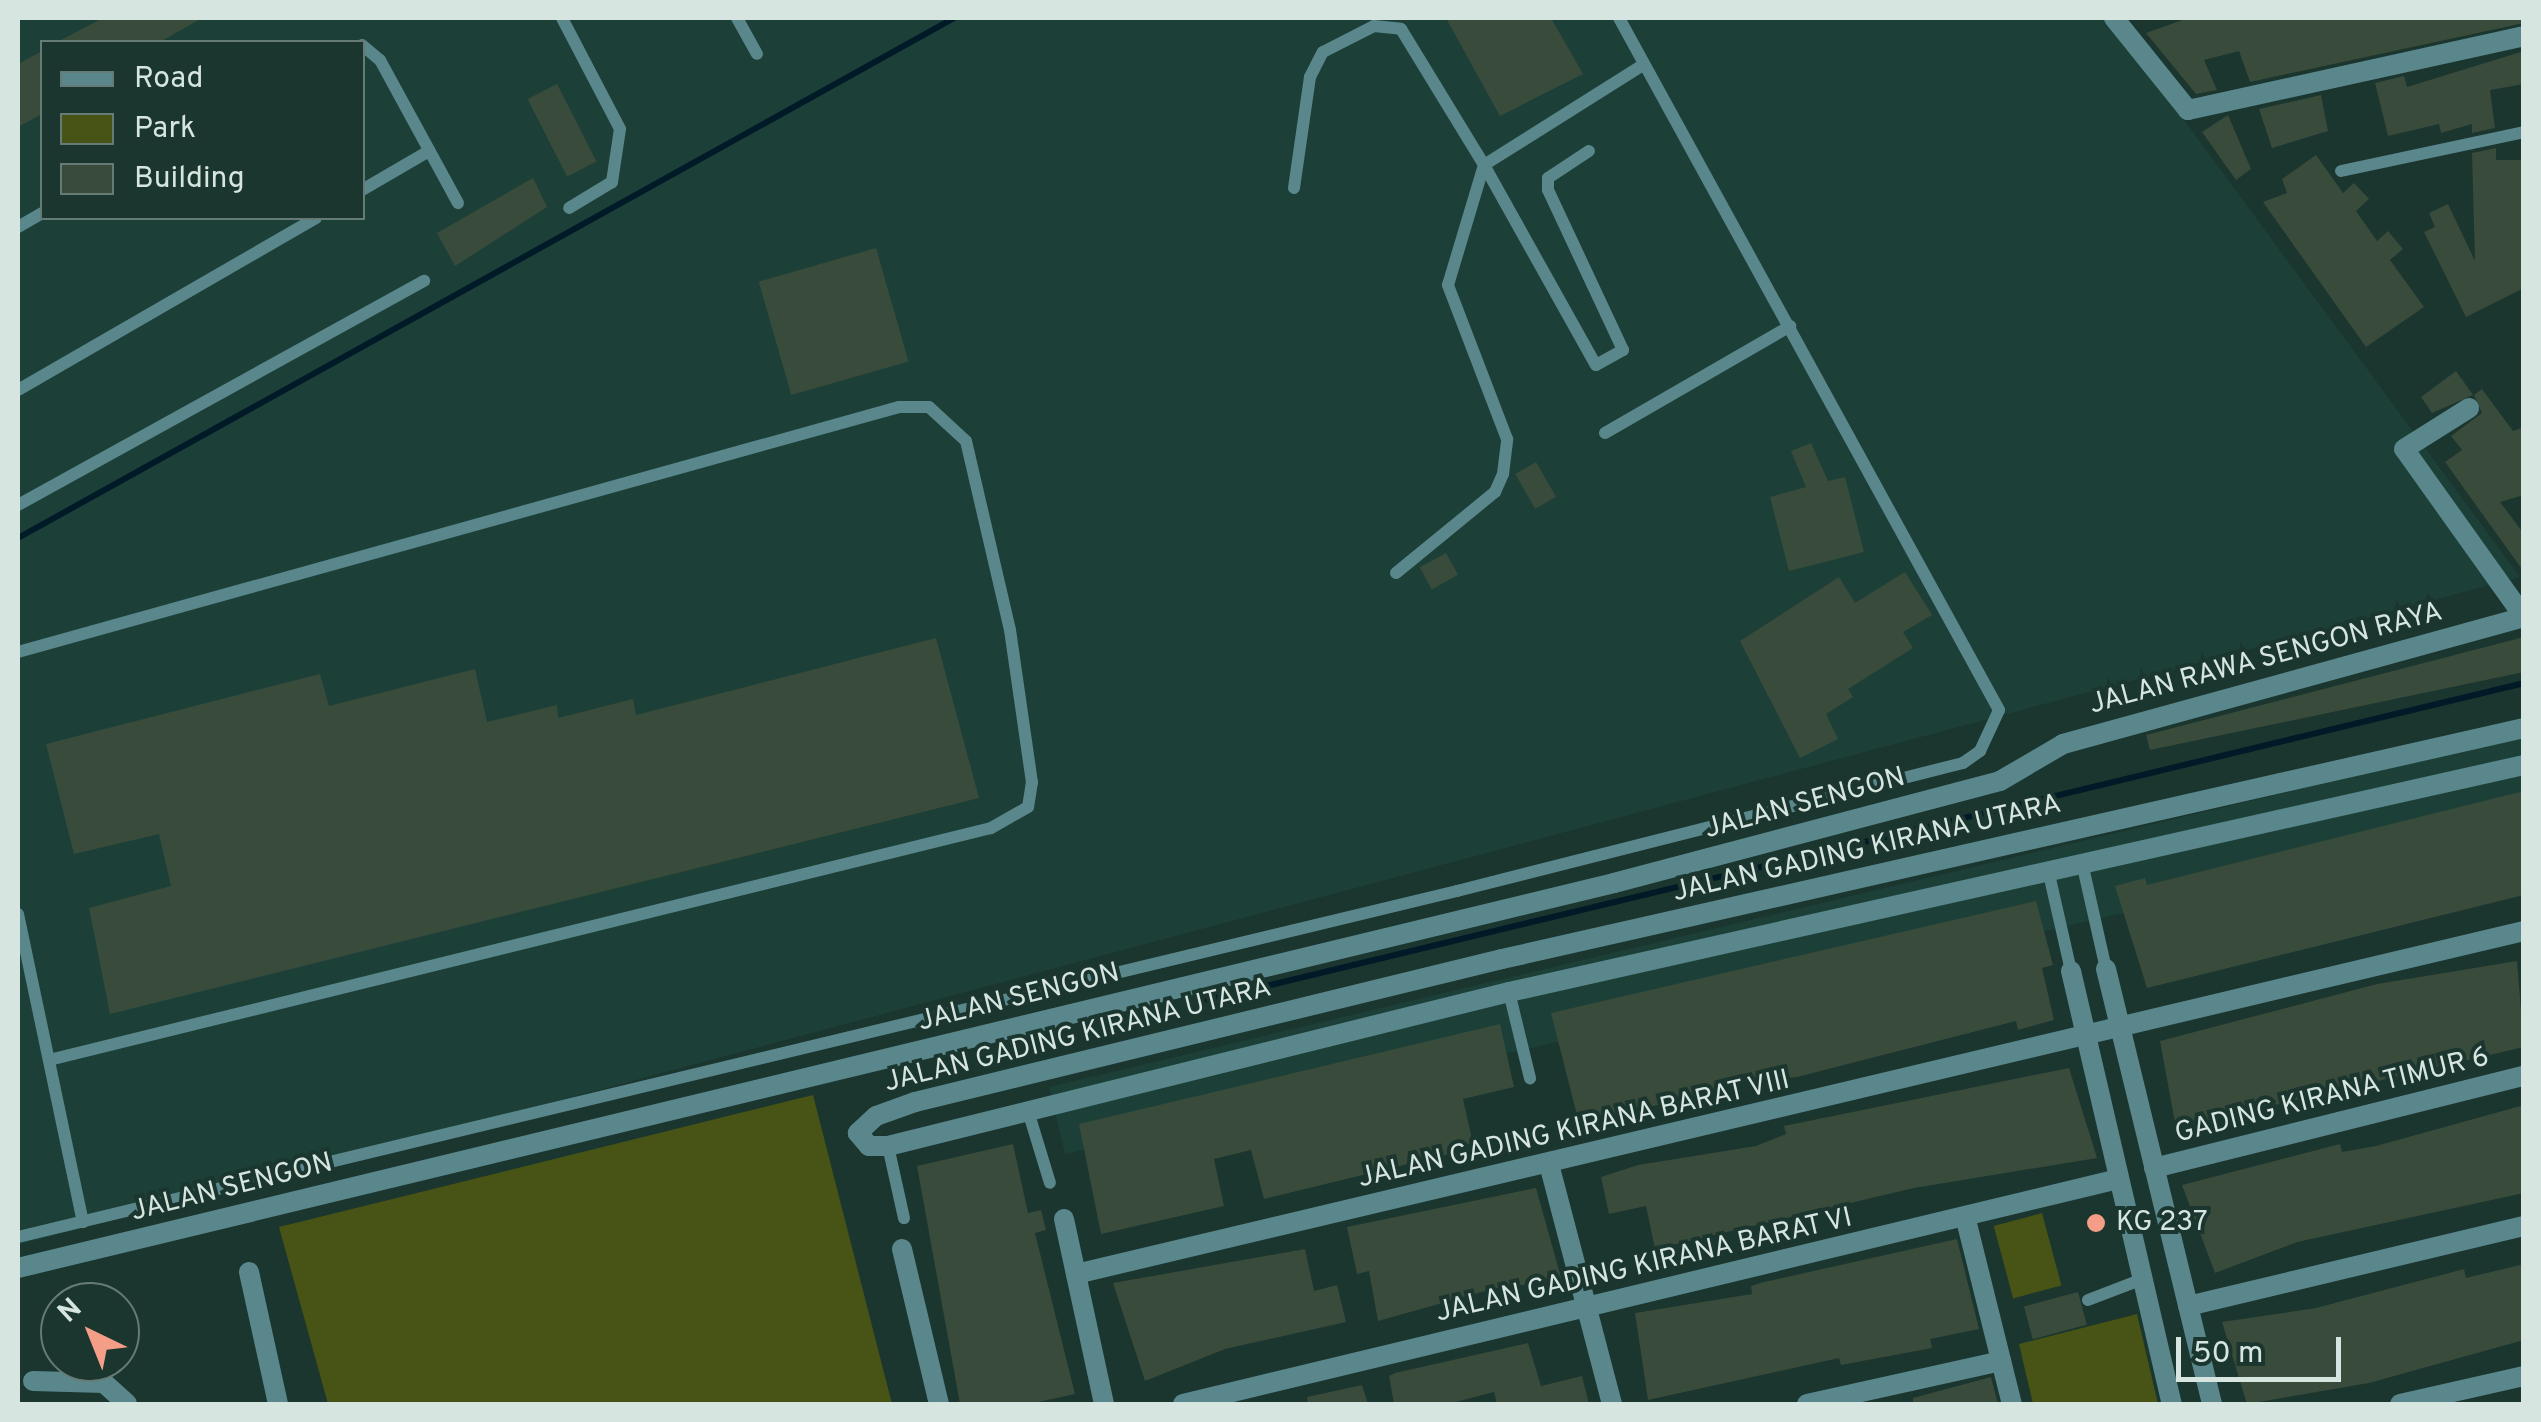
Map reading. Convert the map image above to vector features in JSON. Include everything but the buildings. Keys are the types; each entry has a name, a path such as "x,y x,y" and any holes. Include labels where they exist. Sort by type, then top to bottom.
{"street":[{"path":"2114,18 2184,108 2423,64 2524,36"},
{"path":"2469,408 2404,450 2524,616"},
{"name":"JALAN RAWA SENGON RAYA","path":"2028,765 2063,744 2524,616"},
{"name":"JALAN GADING KIRANA UTARA","path":"888,1146 870,1146 858,1133 890,1109 1502,959 2524,728"},
{"name":"JALAN SENGON","path":"18,1268 1614,883 2000,780 2028,765"},
{"path":"888,1146 1509,992 2083,868 2524,765"},
{"path":"2075,830 2083,868"},
{"path":"2040,838 2049,874"},
{"name":"JALAN GADING KIRANA BARAT VIII","path":"1076,1274 2085,1041 2524,931"},
{"path":"1502,959 1509,992"},
{"path":"2106,970 2212,1404"},
{"path":"2072,971 2085,1041 2172,1404"},
{"name":"GADING KIRANA TIMUR 6","path":"2154,1168 2524,1076"},
{"path":"1020,1078 1028,1111"},
{"path":"1549,1164 1612,1404"},
{"name":"JALAN GADING KIRANA BARAT VI","path":"1183,1404 1966,1220 2118,1179"},
{"path":"1064,1219 1104,1404"},
{"path":"1966,1220 2012,1404"},
{"path":"2188,1306 2524,1226"},
{"path":"2136,1244 2171,1237"},
{"path":"902,1249 939,1404"},
{"path":"250,1272 278,1404"},
{"path":"1807,1404 2001,1361"},
{"path":"2400,1404 2524,1376"},
{"path":"33,1381 104,1383 127,1404"}],"lane":[{"path":"562,18 620,129 612,182 568,208"},
{"path":"737,18 757,54"},
{"path":"18,1237 1964,764 1990,736 1999,710 1619,18"},
{"path":"1294,188 1310,78 1323,52 1374,26 1398,23 1484,164 1596,365 1606,366 1623,350 1548,190 1548,178 1590,151"},
{"path":"365,55 430,150 458,203"},
{"path":"1396,573 1495,492 1503,474 1507,438 1448,285 1484,164 1643,65"},
{"path":"2341,171 2524,132"},
{"path":"365,188 430,150"},
{"path":"18,228 40,214"},
{"path":"18,390 313,220"},
{"path":"18,505 424,281"},
{"path":"1606,433 1790,326"},
{"path":"18,652 899,407 929,407 966,440 1010,630 1032,782 1028,806 991,828 48,1060"},
{"path":"2083,868 2106,970"},
{"path":"2049,874 2072,971"},
{"path":"18,914 83,1222"},
{"path":"1509,992 1530,1078"},
{"path":"1028,1111 1050,1183"},
{"path":"888,1146 904,1218"},
{"path":"2088,1300 2143,1279"}],"shaded area":[{"path":"18,18 2109,18 2520,577 18,1245"},
{"path":"2523,736 2523,822 1065,1154 1049,1087"}],"green space":[{"path":"813,1095 892,1404 328,1404 279,1227"},
{"path":"2042,1213 2061,1285 2013,1298 1994,1226"},
{"path":"2137,1314 2158,1404 2033,1404 2019,1344"}],"waterway":[{"path":"18,538 954,18"},
{"path":"1208,1000 2524,683"}],"place":[{"name":"KG 237","path":"2096,1223"}]}
